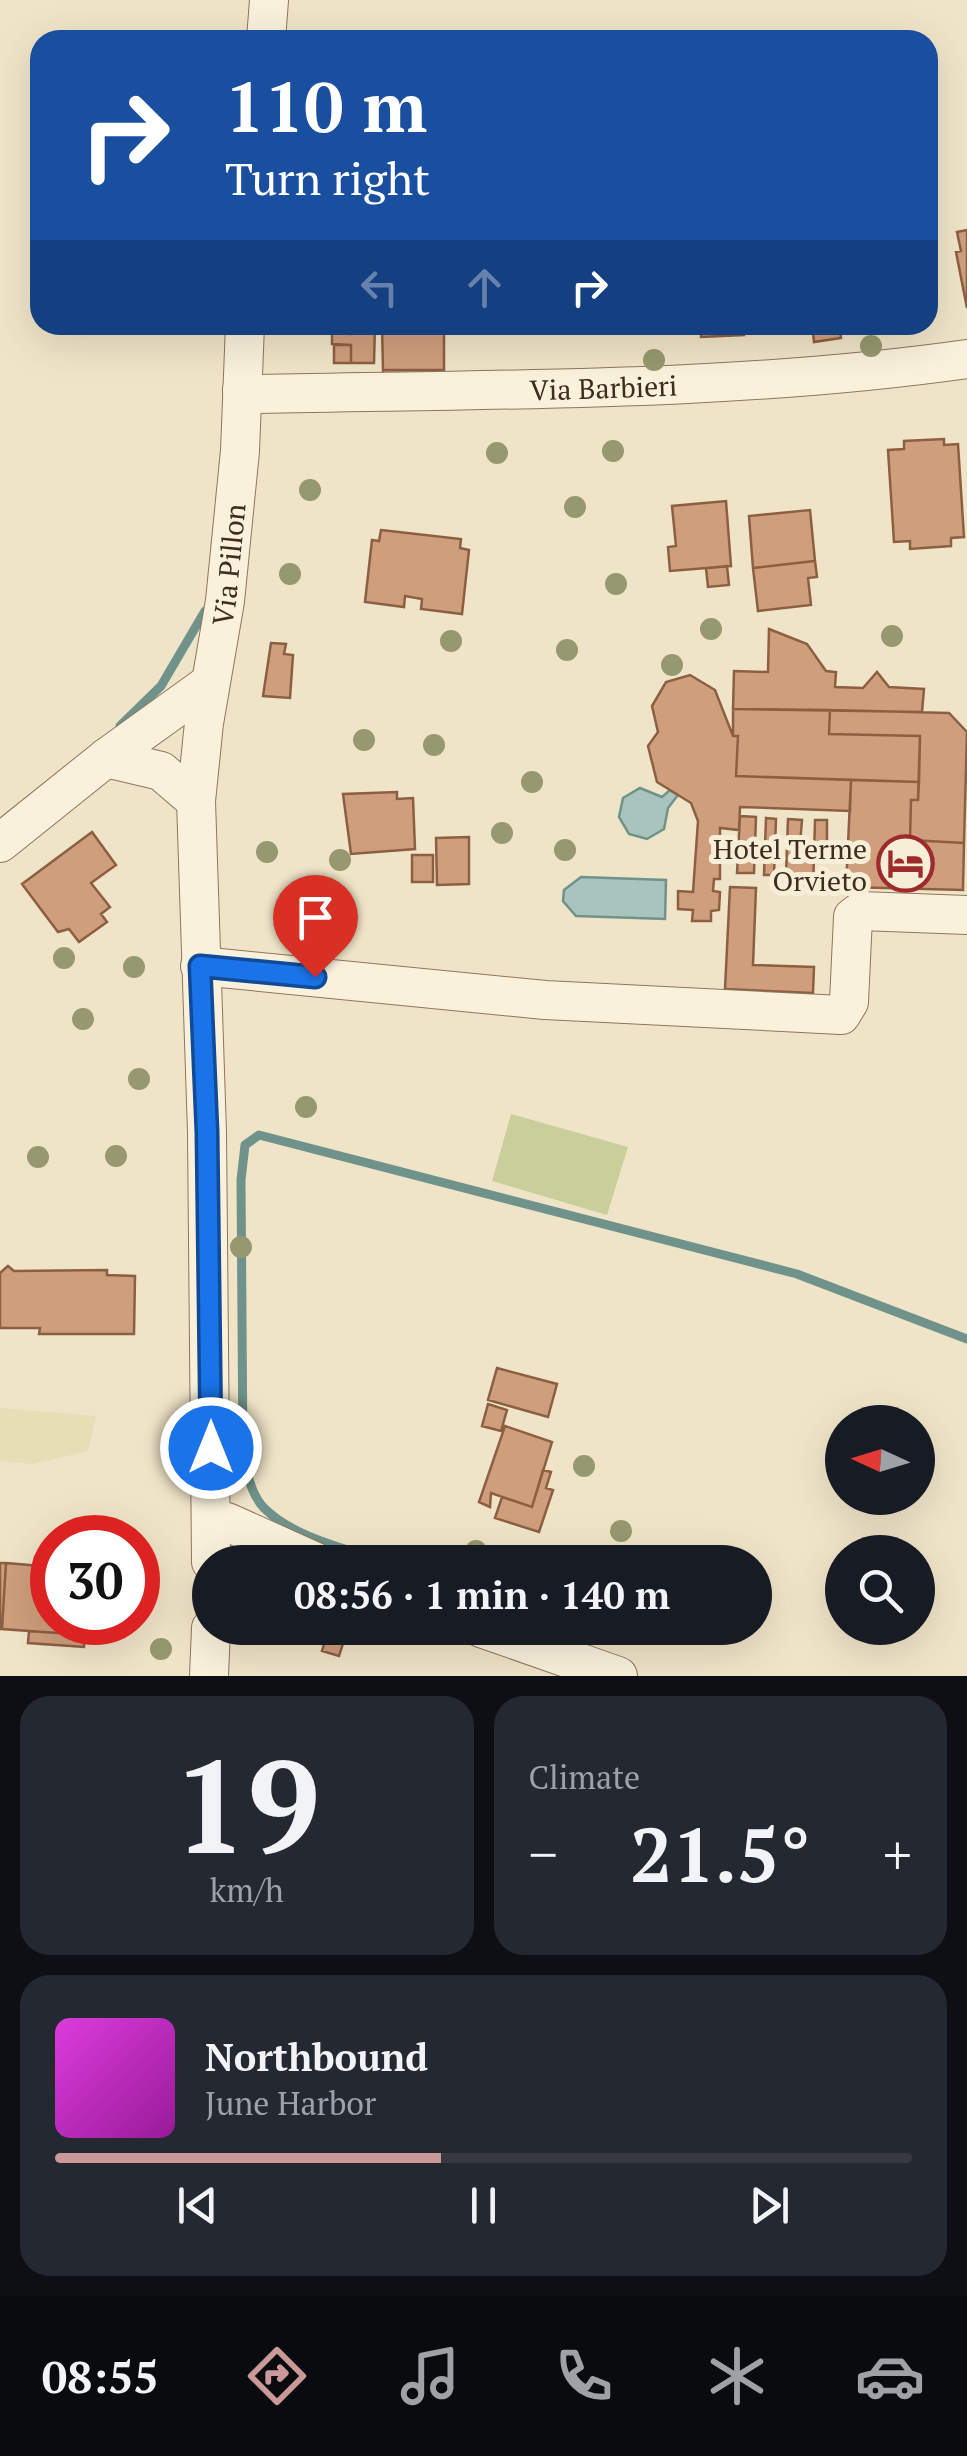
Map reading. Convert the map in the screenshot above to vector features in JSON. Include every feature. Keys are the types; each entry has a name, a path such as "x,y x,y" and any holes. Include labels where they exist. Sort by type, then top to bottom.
{"street":[{"path":"267,30 269,0"},
{"name":"Via Pillon","path":"211,1545 208,1188 196,802 210,682 225,601 245,335"},
{"name":"Via Barbieri","path":"242,390 258,394 596,387 878,372 967,359"},
{"path":"0,843 210,682"},
{"path":"106,758 140,762 161,770 196,802"},
{"path":"200,966 544,1000 841,1015 849,1002 853,917 862,911 967,915"},
{"path":"211,1522 227,1522 278,1545"},
{"path":"209,1676 210,1645"},
{"path":"530,1645 618,1676"}],"shaded area":[{"path":"0,1408 96,1416 88,1451 33,1464 0,1461"}],"green space":[{"path":"511,1114 628,1147 607,1215 492,1181"}],"water":[{"path":"640,788 662,797 670,790 678,795 668,808 664,829 647,839 629,834 619,817 623,798"},
{"path":"581,877 666,880 665,919 576,916 563,901 564,890"}],"building":[{"path":"967,230 967,308 956,252 961,251 957,232"},
{"path":"332,335 375,335 374,363 351,363 351,345 332,344"},
{"path":"382,335 444,335 444,370 383,370"},
{"path":"813,335 841,335 841,338 814,342"},
{"path":"334,345 351,345 351,363 334,363"},
{"path":"383,370 444,370 444,380 383,381"},
{"path":"944,439 944,445 958,444 964,537 951,538 951,546 910,549 910,541 894,542 888,450 904,449 904,441"},
{"path":"726,501 731,566 670,571 668,547 676,546 672,506"},
{"path":"810,510 815,561 753,568 749,516"},
{"path":"381,530 461,539 460,548 469,550 462,614 421,609 422,599 405,596 404,607 365,602 372,540 379,541"},
{"path":"815,561 817,577 808,578 811,605 758,611 753,568"},
{"path":"727,566 729,585 708,587 706,568"},
{"path":"769,629 807,644 826,671 836,672 835,687 863,688 877,672 889,687 924,689 922,712 733,709 734,671 768,672"},
{"path":"271,643 286,644 284,654 293,655 290,698 263,696"},
{"path":"690,675 715,690 733,736 738,736 736,776 851,780 850,811 740,807 739,830 720,828 720,879 714,879 713,891 720,892 719,910 711,911 711,921 692,921 693,910 678,909 678,891 693,892 698,821 691,803 657,782 648,746 658,732 652,706 666,682"},
{"path":"733,709 830,710 829,734 920,736 919,782 736,776 738,736 733,736"},
{"path":"830,710 949,713 967,732 964,843 910,840 911,800 918,800 920,736 829,734"},
{"path":"851,780 919,782 918,800 911,800 910,840 964,843 963,890 846,887"},
{"path":"397,792 397,799 413,798 415,849 351,854 343,794"},
{"path":"740,816 756,817 754,873 737,873"},
{"path":"766,818 776,819 774,875 764,875"},
{"path":"788,819 802,820 799,857 814,857 813,887 798,886 798,874 786,874"},
{"path":"815,820 827,820 827,857 814,857"},
{"path":"92,832 116,865 91,883 110,907 101,914 107,922 79,942 69,929 58,932 22,884"},
{"path":"469,837 469,884 437,885 436,838"},
{"path":"412,855 433,855 433,882 412,882"},
{"path":"730,887 756,888 753,965 814,967 813,993 725,989"},
{"path":"8,1266 14,1271 107,1270 107,1275 135,1276 134,1334 39,1334 40,1328 0,1328 0,1273"},
{"path":"497,1368 557,1384 548,1417 488,1400"},
{"path":"488,1404 507,1410 501,1431 482,1426"},
{"path":"505,1426 552,1442 532,1507 491,1493 490,1507 479,1502"},
{"path":"543,1470 551,1472 546,1488 553,1490 539,1532 495,1518 502,1497 532,1507"},
{"path":"0,1563 6,1563 2,1629 0,1629"},
{"path":"6,1563 30,1565 30,1631 2,1629"},
{"path":"324,1645 343,1645 339,1656 322,1651"}],"waterway":[{"path":"120,726 161,686 205,611"},
{"path":"334,1545 290,1527 264,1508 256,1497 243,1457 241,1180 245,1145 259,1135 797,1274 967,1339"}],"place":[{"name":"Hotel Terme Orvieto","path":"906,864"}],"route":[{"path":"211,1448 207,1132 200,966 315,977"}]}
